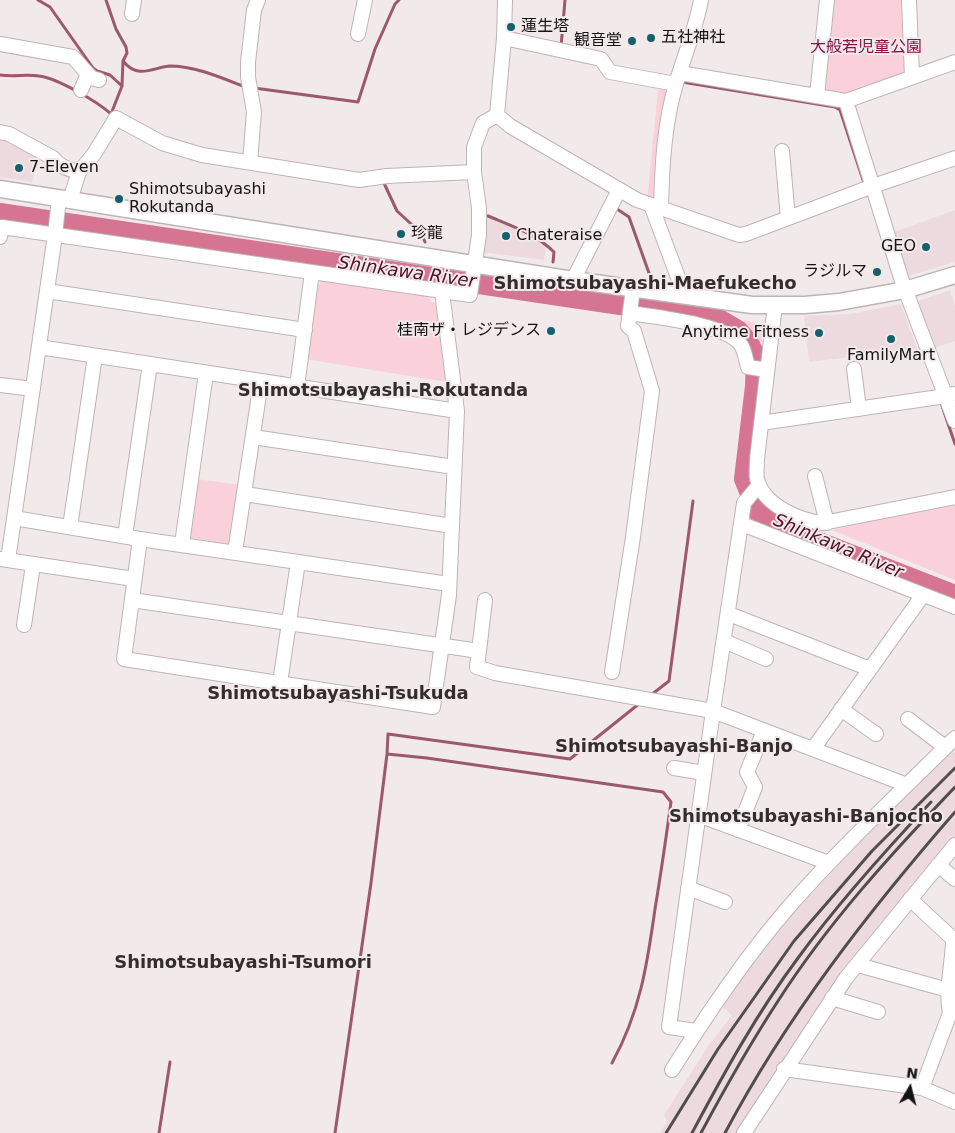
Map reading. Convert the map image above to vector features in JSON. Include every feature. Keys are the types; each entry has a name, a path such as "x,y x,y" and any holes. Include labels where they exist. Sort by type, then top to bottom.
{"street":[{"path":"250,162 254,112 248,77 248,62 254,10 258,0"},
{"path":"358,34 365,0"},
{"path":"497,115 504,38 505,0"},
{"path":"685,296 656,207 668,117 701,0"},
{"path":"817,95 827,0"},
{"path":"909,0 912,77"},
{"path":"504,38 604,64 610,72 678,78 817,95 846,101 955,62"},
{"path":"0,44 73,57 93,77 81,90"},
{"path":"846,101 868,188 905,290 951,394 955,421"},
{"path":"0,237 2,227 56,226 312,272 470,295 479,235 479,208 474,172 474,147 483,123 497,115"},
{"path":"497,115 510,126 619,190 656,207 740,235 955,158"},
{"path":"134,579 4,560 14,518 56,226 64,199 79,172 94,154 116,118 162,143 202,155 359,180 387,176 474,172"},
{"path":"0,132 9,134 53,158 67,169 79,172"},
{"path":"782,151 788,218"},
{"path":"0,189 64,199 473,276 573,280 686,323 711,328 731,335 741,345 748,367 767,370"},
{"path":"573,280 619,190"},
{"path":"297,387 312,272"},
{"path":"631,301 685,296 729,303 805,305 839,302 905,290 955,275"},
{"path":"47,291 305,330"},
{"path":"140,539 124,659 432,707 449,595 457,411 442,292"},
{"path":"612,672 633,537 652,391 634,331 628,326 631,301"},
{"path":"775,305 757,455 756,478 767,496 786,512 812,522 827,522 955,497"},
{"path":"39,346 457,411"},
{"path":"70,527 95,356"},
{"path":"125,536 150,364"},
{"path":"854,369 860,409"},
{"path":"182,544 206,373"},
{"path":"236,552 261,382"},
{"path":"0,385 33,389"},
{"path":"761,423 951,394"},
{"path":"253,437 454,467"},
{"path":"815,476 827,522"},
{"path":"696,1031 669,1027 744,503 759,485"},
{"path":"245,494 452,526"},
{"path":"14,518 140,539 449,584"},
{"path":"742,524 955,607"},
{"path":"280,683 298,562"},
{"path":"24,625 32,565"},
{"path":"813,750 923,595"},
{"path":"132,600 479,651"},
{"path":"485,600 477,667 496,673 713,711 907,785"},
{"path":"728,614 870,669"},
{"path":"724,642 766,659"},
{"path":"841,709 876,734"},
{"path":"672,1070 696,1031 752,953 787,910 829,863 952,742 908,719"},
{"path":"738,830 754,787 747,772 764,731"},
{"path":"674,768 704,773"},
{"path":"698,815 829,863"},
{"path":"744,1133 784,1069 846,978 955,845"},
{"path":"938,865 955,879"},
{"path":"688,888 725,902"},
{"path":"910,900 953,939 954,958 948,990 948,1004 952,1014 922,1088"},
{"path":"858,965 948,990"},
{"path":"832,998 878,1012"},
{"path":"784,1069 922,1088 955,1102"}],"shaded area":[{"name":"7-Eleven","path":"0,138 41,159 32,182 0,177"},
{"name":"GEO","path":"955,210 955,262 909,276 892,233"},
{"name":"Chateraise","path":"483,217 510,226 543,244 546,247 544,260 482,252"},
{"path":"950,290 955,306 955,341 934,348 918,301"},
{"path":"901,304 917,349 809,362 804,316 851,314"},
{"path":"950,750 955,753 955,836 910,889 831,991 772,1075 739,1133 660,1133 667,1121 664,1115 709,1045 732,1015 724,1008 723,1002 769,941 835,865"}],"green space":[{"name":"大般若児童公園","path":"834,0 904,0 905,75 845,95 829,94 823,86"},
{"path":"663,85 668,86 658,154 654,202 647,200 658,91"},
{"path":"321,279 427,295 431,302 435,303 447,382 305,359 316,283 320,284"},
{"path":"744,320 763,325 761,344 744,322"},
{"path":"196,479 241,485 232,540 229,544 191,538 187,533"},
{"path":"955,502 955,580 832,530"}],"waterway":[{"path":"38,0 50,7 93,68 110,75 122,86 111,114"},
{"path":"106,0 116,29 126,47 127,53 123,61 122,86"},
{"path":"254,88 358,102 375,49 395,4 399,0"},
{"path":"561,47 565,0"},
{"path":"123,61 134,70 140,71 170,66 189,68 245,87"},
{"path":"0,75 34,75 56,81 77,91 111,114"},
{"path":"682,82 835,107 840,110 865,186"},
{"path":"383,181 397,211 421,233 425,242"},
{"path":"617,209 629,217 649,273"},
{"name":"Shinkawa River","path":"0,213 721,320 738,330 749,343 756,357 755,386 744,479 757,511 776,525 955,595"},
{"path":"488,216 539,240 554,252 553,262"},
{"path":"940,400 955,444"},
{"path":"651,695 669,681 693,501"},
{"path":"387,754 388,734 570,759 640,703"},
{"path":"335,1133 371,883 387,754 663,792 671,802 649,950 641,988 622,1044 612,1063"},
{"path":"159,1133 170,1062"}],"railway":[{"path":"666,1133 718,1049 794,941 872,851 955,768"},
{"path":"701,1133 758,1033 797,972 861,890 955,787"},
{"path":"692,1133 755,1022 798,958 862,878 931,802"},
{"path":"725,1133 749,1090 802,1006 860,927 955,812"}],"place":[{"name":"蓮生塔","path":"511,27"},
{"name":"五社神社","path":"651,38"},
{"name":"観音堂","path":"632,41"},
{"name":"7-Eleven","path":"19,168"},
{"name":"Shimotsubayashi Rokutanda","path":"119,199"},
{"name":"珍龍","path":"401,234"},
{"name":"Chateraise","path":"506,236"},
{"name":"GEO","path":"926,247"},
{"name":"ラジルマ","path":"877,272"},
{"name":"桂南ザ・レジデンス","path":"551,331"},
{"name":"Anytime Fitness","path":"819,333"},
{"name":"FamilyMart","path":"891,339"}],"district":[{"name":"Shimotsubayashi-Maefukecho","path":"645,284"},
{"name":"Shimotsubayashi-Rokutanda","path":"383,391"},
{"name":"Shimotsubayashi-Tsukuda","path":"338,694"},
{"name":"Shimotsubayashi-Banjo","path":"674,747"},
{"name":"Shimotsubayashi-Banjocho","path":"806,817"},
{"name":"Shimotsubayashi-Tsumori","path":"243,963"}]}
